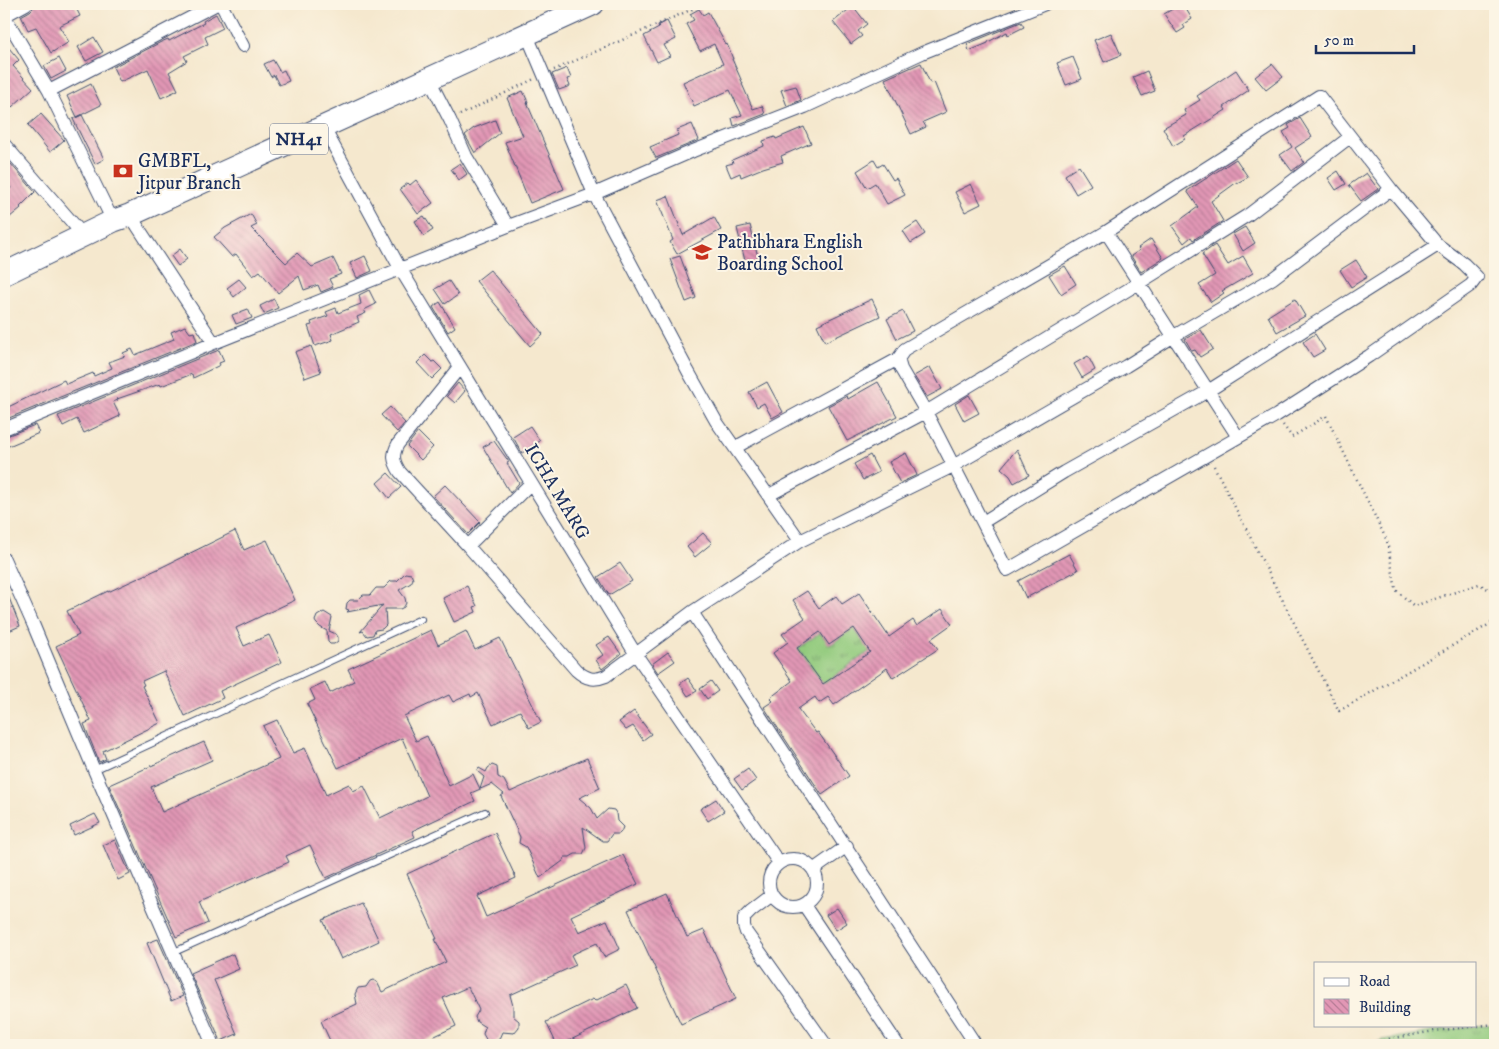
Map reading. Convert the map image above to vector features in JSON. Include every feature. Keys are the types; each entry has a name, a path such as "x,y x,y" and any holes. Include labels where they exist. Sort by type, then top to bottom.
{"highway":[{"name":"NH41","path":"4,274 122,218 324,128 593,4"}],"street":[{"path":"26,4 4,16 122,218 214,343"},
{"path":"49,91 217,4"},
{"path":"221,4 244,46"},
{"path":"4,429 214,343 508,226 594,194 693,151 806,107 922,53 1045,4"},
{"path":"527,35 594,194 688,371 716,420 800,541"},
{"path":"429,78 466,156 508,226"},
{"path":"736,447 898,359 905,349 1106,232 1319,96 1438,245 1464,264 1477,277 1471,285 1369,356 1277,415 1007,570 926,412 901,369 898,359"},
{"name":"ICHA MARG","path":"324,128 401,270 635,653 779,863"},
{"path":"769,495 926,412 1139,283 1248,215 1350,137"},
{"path":"4,144 84,236"},
{"path":"460,367 398,444 393,454 394,463 583,676 599,679 606,676 692,612 800,541 953,466 1273,278 1391,188"},
{"path":"1106,232 1238,438"},
{"path":"983,522 1064,472 1208,391 1438,245"},
{"path":"468,546 531,483"},
{"path":"4,559 213,1045"},
{"path":"692,612 976,1045"},
{"path":"813,870 846,846"},
{"path":"793,858 808,864 813,870 817,885 815,893 804,905 786,906 772,896 769,878 772,870 779,863 793,858"},
{"path":"772,896 744,918 746,932 826,1045"},
{"path":"804,905 898,1045"}],"lane":[{"path":"94,770 421,619"},
{"path":"172,953 484,812"}],"path":[{"path":"450,120 544,74 704,4"},
{"path":"1277,415 1292,437 1326,416 1387,542 1396,590 1414,606 1479,584 1495,593"},
{"path":"1208,454 1339,711 1495,621"},
{"path":"1370,1045 1382,1040 1426,1032 1495,1024"}],"green space":[{"path":"845,616 870,651 823,684 798,648 820,633 830,645 843,636 835,623"},
{"path":"1495,1024 1495,1045 1370,1045 1382,1040 1435,1031"}],"building":[{"path":"34,4 74,4 80,16 59,26 69,42 51,53 36,27 28,30 21,16 30,11"},
{"path":"1183,4 1192,19 1183,25 1185,28 1177,33 1164,14"},
{"path":"853,6 867,24 858,31 862,36 851,44 833,22"},
{"path":"699,9 703,15 708,12 727,44 753,109 762,106 765,114 734,126 732,118 742,115 730,90 694,106 683,82 723,64 714,44 700,51 686,24 694,20 690,14"},
{"path":"216,14 223,28 205,37 208,44 184,56 187,61 169,72 178,90 161,98 148,69 120,82 113,67 161,42 168,39 169,41 204,23 203,21"},
{"path":"667,21 676,39 664,45 670,56 657,62 644,36 659,28 658,25"},
{"path":"1021,22 1024,27 1008,35 1007,32 969,51 967,44"},
{"path":"1111,33 1121,55 1104,62 1094,40"},
{"path":"94,37 103,52 86,61 78,47"},
{"path":"4,42 19,60 13,66 33,88 12,107 4,98"},
{"path":"1073,57 1082,79 1066,85 1057,63"},
{"path":"59,58 66,71 51,79 44,66"},
{"path":"273,60 280,72 284,70 289,81 279,85 274,75 271,77 264,64"},
{"path":"921,63 930,83 934,82 946,112 923,122 926,127 911,134 885,79"},
{"path":"1272,64 1283,77 1266,90 1255,77"},
{"path":"567,68 571,78 567,79 570,86 559,90 552,74"},
{"path":"1236,70 1249,90 1224,107 1226,110 1184,136 1185,139 1173,146 1163,128 1186,115 1184,110 1200,100 1197,96"},
{"path":"1147,71 1155,91 1142,96 1133,77"},
{"path":"91,84 101,105 77,117 67,96"},
{"path":"796,86 801,100 787,106 781,90"},
{"path":"523,91 564,189 530,203 505,142 523,136 507,98"},
{"path":"41,114 64,140 50,152 28,125"},
{"path":"82,115 104,159 95,164 73,119"},
{"path":"1300,118 1312,137 1295,148 1304,162 1292,171 1280,155 1292,147 1283,132 1290,128 1288,125"},
{"path":"495,120 500,133 475,153 465,135 474,128"},
{"path":"692,124 699,140 656,158 650,147 678,135 677,130"},
{"path":"804,127 811,143 781,156 783,162 741,177 740,173 731,177 726,165 733,163 732,160 764,146 763,141 775,137 776,139"},
{"path":"4,156 35,192 21,208 4,222 4,194 11,188 4,180"},
{"path":"1236,159 1248,177 1237,182 1211,201 1223,221 1193,240 1191,237 1184,243 1172,226 1198,207 1187,191"},
{"path":"874,160 878,167 883,164 893,180 896,178 905,195 887,204 875,183 867,188 857,171"},
{"path":"460,163 467,174 459,180 451,169"},
{"path":"1079,166 1091,185 1076,194 1065,175"},
{"path":"1338,171 1346,184 1336,190 1328,178"},
{"path":"1366,173 1378,189 1361,201 1349,185"},
{"path":"416,180 433,203 418,214 400,189"},
{"path":"971,184 981,204 965,212 955,192"},
{"path":"668,196 683,235 714,217 721,230 677,254 670,242 673,240 657,200"},
{"path":"251,214 257,225 251,228 286,263 297,253 312,267 333,258 341,274 329,279 333,287 321,292 318,285 304,290 299,276 278,293 260,271 253,276 236,254 232,257 214,237 225,228"},
{"path":"424,216 433,230 424,236 415,221"},
{"path":"917,222 925,234 911,243 903,231"},
{"path":"750,225 759,261 746,265 737,228"},
{"path":"1245,227 1255,243 1243,251 1233,234"},
{"path":"1151,239 1163,258 1141,272 1131,256 1140,250 1138,248"},
{"path":"1215,245 1228,265 1243,256 1253,273 1222,291 1224,293 1211,302 1199,285 1215,275 1202,254"},
{"path":"180,249 187,259 178,266 171,256"},
{"path":"365,256 372,271 357,278 350,263"},
{"path":"680,256 696,298 686,302 670,259"},
{"path":"1356,260 1367,277 1351,287 1340,270"},
{"path":"1065,266 1076,284 1061,294 1049,275"},
{"path":"490,270 543,334 530,346 476,281"},
{"path":"239,279 246,287 234,297 227,288"},
{"path":"449,281 458,295 445,304 435,289"},
{"path":"369,290 376,304 364,310 366,313 357,317 359,322 331,334 333,340 315,346 308,326 312,325 311,322 328,316 326,312 336,308 338,313 361,304 359,295"},
{"path":"274,299 278,308 264,314 260,306"},
{"path":"872,299 880,316 825,342 817,325"},
{"path":"1295,299 1305,316 1277,332 1268,316"},
{"path":"440,302 455,327 448,332 433,307"},
{"path":"248,309 252,318 236,324 232,315"},
{"path":"903,311 913,331 897,339 887,319"},
{"path":"185,326 190,333 194,332 197,341 4,420 4,409 64,380 66,384 93,373 94,376 112,368 109,362 125,356 123,353 132,349 135,355 174,339 171,332"},
{"path":"1201,330 1213,349 1200,357 1195,350 1192,351 1185,339"},
{"path":"1315,334 1325,350 1313,357 1303,342"},
{"path":"311,346 321,372 305,378 295,352"},
{"path":"219,350 224,361 219,363 220,365 193,378 192,374 161,386 160,384 117,399 113,402 120,416 84,433 77,419 63,426 58,416"},
{"path":"425,355 442,369 432,379 417,363"},
{"path":"1088,356 1095,370 1082,378 1074,364"},
{"path":"930,367 942,389 927,397 914,376"},
{"path":"767,382 783,412 772,418 764,403 757,407 749,392"},
{"path":"878,382 897,416 847,441 828,406 847,396 848,399"},
{"path":"458,383 465,391 455,403 447,396"},
{"path":"969,395 979,413 964,421 955,404"},
{"path":"390,407 405,423 397,432 381,415"},
{"path":"35,425 39,433 4,448 4,437"},
{"path":"530,426 540,441 522,453 513,437"},
{"path":"418,432 433,447 421,460 407,446"},
{"path":"494,441 509,462 507,463 519,483 510,493 483,447"},
{"path":"1017,449 1029,475 1014,483 1010,476 1001,468"},
{"path":"906,453 917,475 900,483 889,462"},
{"path":"870,455 879,472 863,480 854,464"},
{"path":"388,473 401,487 389,498 377,483"},
{"path":"445,485 480,522 468,534 433,496"},
{"path":"235,531 244,550 267,540 295,600 236,628 244,646 269,635 282,662 220,691 223,698 185,716 164,671 142,681 144,685 142,686 160,723 103,751 106,759 99,762 84,724 91,721 56,646 79,635 67,611"},
{"path":"703,533 712,543 695,557 687,547"},
{"path":"1069,554 1078,570 1026,598 1018,581"},
{"path":"620,563 632,581 609,595 598,577"},
{"path":"405,573 411,574 413,579 411,583 399,590 405,598 406,603 404,607 400,609 385,609 386,625 382,629 375,630 373,635 367,636 363,631 360,632 383,605 347,612 349,610 346,609 347,603 350,600 358,600 363,595 370,595 376,588 384,588 391,581 397,581"},
{"path":"4,585 20,626 4,633"},
{"path":"467,586 477,606 474,607 476,612 454,622 443,598"},
{"path":"807,591 819,608 836,596 842,604 859,593 889,637 913,620 917,626 942,609 952,624 931,639 938,649 893,678 887,668 834,705 828,697 819,703 815,697 798,709 816,733 818,732 849,776 822,795 764,707 773,701 770,698 792,681 773,653 788,642 782,634 805,618 793,600","holes":["854,628 870,652 823,684 797,648 820,632 829,645"]},
{"path":"324,612 332,617 329,631 338,637 338,641 334,644 328,642 327,631 315,621 317,616"},
{"path":"431,630 438,645 466,631 475,650 500,638 541,722 529,728 520,711 493,724 478,693 471,697 470,694 453,702 449,695 404,716 416,741 427,736 449,786 473,774 480,789 484,777 477,771 479,768 486,772 492,765 497,767 498,777 504,780 510,792 587,758 600,788 579,798 591,808 597,819 608,809 614,810 617,821 623,827 621,832 619,834 612,834 607,841 603,841 583,827 586,848 583,854 565,857 563,861 540,878 526,847 519,843 520,837 501,796 504,794 492,784 471,793 475,801 412,831 415,837 326,878 310,845 286,856 289,862 199,902 208,923 176,937 109,785 204,742 212,760 151,787 162,812 279,759 263,726 277,720 293,753 305,748 326,795 349,784 353,791 364,786 380,818 401,809 427,796 402,738 338,768 307,704 315,700 310,689 325,682 330,693 354,681 348,669"},
{"path":"609,637 621,654 602,669 596,660 603,655 596,645"},
{"path":"668,652 675,661 658,673 652,664"},
{"path":"688,678 697,691 688,696 680,684"},
{"path":"711,681 718,691 707,699 700,689"},
{"path":"634,711 651,734 643,740 633,726 626,730 619,722"},
{"path":"748,769 756,780 742,790 734,779"},
{"path":"716,799 724,811 708,821 700,809"},
{"path":"95,814 100,823 74,835 70,826"},
{"path":"495,833 516,878 477,896 486,917 623,855 638,884 571,916 579,932 607,920 620,949 604,957 597,943 571,955 576,965 510,995 513,1016 519,1021 519,1027 514,1033 502,1032 499,1039 494,1043 487,1041 483,1034 485,1027 477,1022 475,1017 479,1010 468,987 443,998 456,1026 416,1045 332,1045 321,1021 357,1004 355,994 358,988 366,987 373,980 377,982 382,992 446,962 407,874"},
{"path":"115,840 130,874 118,880 103,845"},
{"path":"667,893 687,937 704,930 736,999 681,1024 628,910"},
{"path":"361,903 379,941 341,959 323,920"},
{"path":"837,908 847,923 836,930 826,915"},
{"path":"158,939 183,996 171,1001 147,943"},
{"path":"233,954 239,969 214,980 237,1034 221,1041 190,973"},
{"path":"626,985 637,1008 557,1045 546,1022 593,999 595,1001"}],"place":[{"name":"GMBFL, Jitpur Branch","path":"123,171"},
{"name":"Pathibhara English Boarding School","path":"702,252"}]}
